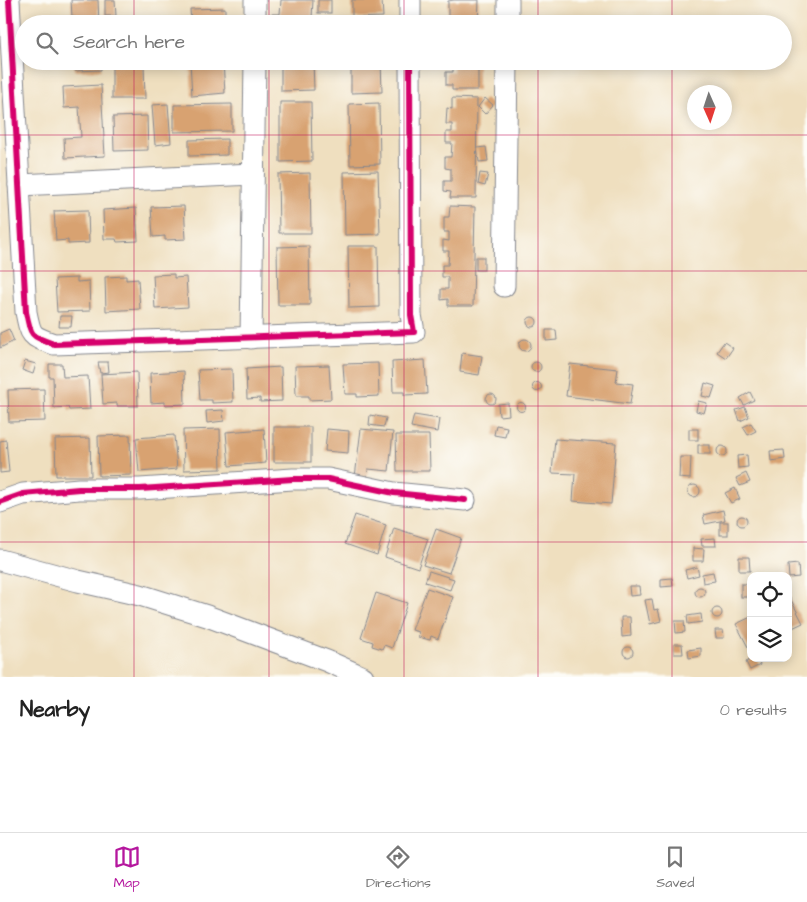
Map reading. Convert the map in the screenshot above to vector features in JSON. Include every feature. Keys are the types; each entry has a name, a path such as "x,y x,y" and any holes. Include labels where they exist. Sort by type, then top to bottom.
{"street":[{"path":"9,0 26,312 30,329 36,338 54,344 414,332 411,315 410,70"},
{"path":"255,0 255,15"},
{"path":"410,0 410,15"},
{"path":"508,0 508,15"},
{"path":"251,338 254,70"},
{"path":"504,286 507,70"},
{"path":"19,184 253,174"},
{"path":"0,502 23,494 79,489 140,489 293,479 328,479 394,494 465,500"},
{"path":"0,560 140,595 207,616 327,661 362,677"}],"building":[{"path":"71,0 98,0 99,15 72,15"},
{"path":"105,0 115,0 116,15 105,15"},
{"path":"281,0 313,0 312,15 270,15 280,14"},
{"path":"318,0 331,0 331,13 318,13"},
{"path":"352,0 382,0 383,15 352,15"},
{"path":"479,0 478,15 448,15 448,1"},
{"path":"225,8 225,15 190,15 190,9"},
{"path":"112,70 144,70 145,99 112,99"},
{"path":"191,70 224,70 225,93 192,96"},
{"path":"281,70 313,70 314,90 281,91"},
{"path":"351,70 381,70 382,92 351,93"},
{"path":"453,70 478,70 478,90 452,90 452,85 446,85 446,72 453,72"},
{"path":"101,85 105,156 65,158 64,138 81,137 79,107 64,108 63,87"},
{"path":"452,98 477,99 476,198 450,198 451,192 444,191 444,181 451,181 451,169 445,168 445,157 451,157 452,143 446,143 446,132 452,132 452,124 446,124 447,108 452,109"},
{"path":"485,98 493,105 485,114 478,107"},
{"path":"280,102 311,102 312,161 280,162"},
{"path":"379,103 380,164 350,165 349,104"},
{"path":"168,104 171,143 155,145 152,105"},
{"path":"232,104 232,131 174,132 174,105"},
{"path":"147,116 148,150 114,151 113,117"},
{"path":"227,139 227,155 189,156 189,140"},
{"path":"486,147 488,161 479,162 477,148"},
{"path":"378,171 380,234 345,235 344,172"},
{"path":"310,173 311,233 279,233 278,174"},
{"path":"480,173 488,174 485,186 478,184"},
{"path":"184,206 186,239 165,240 165,236 153,237 151,207"},
{"path":"450,206 475,207 473,306 448,306 448,299 441,300 441,289 448,289 448,277 442,277 442,265 448,265 449,251 443,251 443,240 449,241 449,232 444,232 444,217 449,217"},
{"path":"136,208 138,241 117,242 116,239 104,239 103,210"},
{"path":"88,210 89,243 68,244 68,240 56,241 54,211"},
{"path":"309,246 310,305 278,305 277,247"},
{"path":"348,246 378,246 379,307 349,308"},
{"path":"476,257 484,257 484,270 476,270"},
{"path":"174,274 174,278 186,277 188,307 155,309 153,275"},
{"path":"126,276 126,280 138,279 140,309 106,311 105,277"},
{"path":"77,278 77,282 89,281 90,311 57,312 55,279"},
{"path":"60,316 72,316 71,327 59,327"},
{"path":"530,317 534,317 537,322 536,326 530,327 527,324 527,320"},
{"path":"9,329 14,341 0,348 0,333"},
{"path":"546,330 556,330 557,340 546,341"},
{"path":"523,339 527,339 531,345 527,351 523,351 519,347 519,343"},
{"path":"724,342 733,348 726,358 717,352"},
{"path":"462,353 482,356 479,375 460,372"},
{"path":"425,360 427,394 404,395 404,392 393,392 392,362"},
{"path":"25,361 36,364 33,374 22,370"},
{"path":"98,362 108,362 109,372 100,373"},
{"path":"534,362 538,362 541,367 540,371 534,372 531,369 531,365"},
{"path":"378,363 379,396 357,397 357,394 345,394 343,364"},
{"path":"49,364 62,364 63,377 88,376 90,409 69,410 68,407 54,408 53,377 49,377"},
{"path":"570,364 618,369 616,382 633,384 630,404 566,396"},
{"path":"329,365 331,399 309,400 309,396 296,396 295,366"},
{"path":"281,367 282,401 260,402 260,398 247,399 246,369"},
{"path":"232,369 233,402 212,403 212,400 200,400 198,370"},
{"path":"184,371 185,404 165,405 165,402 151,403 150,373"},
{"path":"137,372 138,406 117,406 117,403 103,404 101,374"},
{"path":"537,383 541,387 537,391 533,387"},
{"path":"705,383 715,386 711,398 702,396"},
{"path":"44,389 45,421 9,422 8,390"},
{"path":"750,392 754,400 744,405 740,398"},
{"path":"489,394 493,394 496,399 495,403 489,404 486,401 486,397"},
{"path":"698,401 707,403 704,413 696,411"},
{"path":"521,402 526,407 521,412 516,407"},
{"path":"508,403 509,415 499,416 498,404"},
{"path":"745,407 749,417 740,421 736,410"},
{"path":"223,410 224,421 207,423 206,411"},
{"path":"370,415 386,418 384,427 369,425"},
{"path":"414,415 439,419 437,432 411,427"},
{"path":"751,423 756,431 748,435 743,427"},
{"path":"496,425 507,427 505,437 494,435"},
{"path":"274,427 311,427 311,462 274,462"},
{"path":"220,429 221,469 184,470 183,430"},
{"path":"264,429 266,463 229,466 226,432"},
{"path":"327,429 349,431 348,453 325,451"},
{"path":"361,429 393,432 389,471 368,469 367,478 355,477"},
{"path":"689,429 698,429 698,440 689,440"},
{"path":"130,435 131,475 99,476 98,436"},
{"path":"174,435 177,469 139,472 136,438"},
{"path":"396,435 429,435 430,471 397,471"},
{"path":"90,438 91,476 56,476 55,439"},
{"path":"555,439 616,443 611,504 573,501 575,474 552,473"},
{"path":"6,440 9,472 0,473 0,441"},
{"path":"698,445 710,445 710,454 698,454"},
{"path":"722,446 727,451 722,456 717,451"},
{"path":"784,450 785,459 771,461 770,451"},
{"path":"747,455 748,467 738,468 737,456"},
{"path":"680,457 691,457 690,479 679,478"},
{"path":"746,473 750,482 740,486 736,478"},
{"path":"692,485 696,485 700,491 696,497 692,497 688,493 688,489"},
{"path":"735,488 740,499 731,503 725,493"},
{"path":"723,510 725,520 705,524 703,515"},
{"path":"355,515 386,525 377,555 345,544"},
{"path":"740,516 744,516 747,521 746,525 740,526 737,523 737,519"},
{"path":"720,522 728,522 728,535 720,535"},
{"path":"394,528 428,539 418,568 385,557"},
{"path":"436,529 461,538 449,573 423,565"},
{"path":"715,538 716,546 702,546 701,539"},
{"path":"693,548 704,549 703,561 693,561"},
{"path":"739,557 749,557 750,571 739,571"},
{"path":"798,564 799,577 792,578 792,572 789,572 788,565"},
{"path":"697,567 699,575 687,578 685,570"},
{"path":"429,571 454,579 450,590 425,582"},
{"path":"713,572 715,581 703,583 702,574"},
{"path":"672,578 673,586 661,587 661,579"},
{"path":"741,584 747,584 747,597 741,597"},
{"path":"629,586 639,586 640,595 630,596"},
{"path":"698,587 702,587 705,592 704,596 698,597 695,594 695,590"},
{"path":"427,588 453,597 438,639 431,636 430,640 418,637 419,632 412,630"},
{"path":"376,593 407,603 392,648 384,645 382,649 372,646 373,642 361,638"},
{"path":"652,599 654,610 658,609 661,621 650,624 645,600"},
{"path":"792,602 803,623 792,628"},
{"path":"717,608 722,613 717,618 712,613"},
{"path":"701,614 702,622 688,624 687,616"},
{"path":"621,617 630,617 631,636 622,637"},
{"path":"747,619 747,645 736,624"},
{"path":"675,621 684,621 685,632 676,633"},
{"path":"715,630 723,630 724,638 716,638"},
{"path":"674,644 682,644 683,654 674,654"},
{"path":"626,647 630,647 633,652 630,657 626,657 623,654 623,650"},
{"path":"701,648 701,656 689,658 688,650"},
{"path":"746,662 759,662 760,665 750,670"}],"cycle path":[{"path":"9,0 26,312 33,334 54,344 414,332 411,315 410,70"},
{"path":"0,502 23,494 79,489 140,489 293,479 328,479 394,493 465,500"}]}
